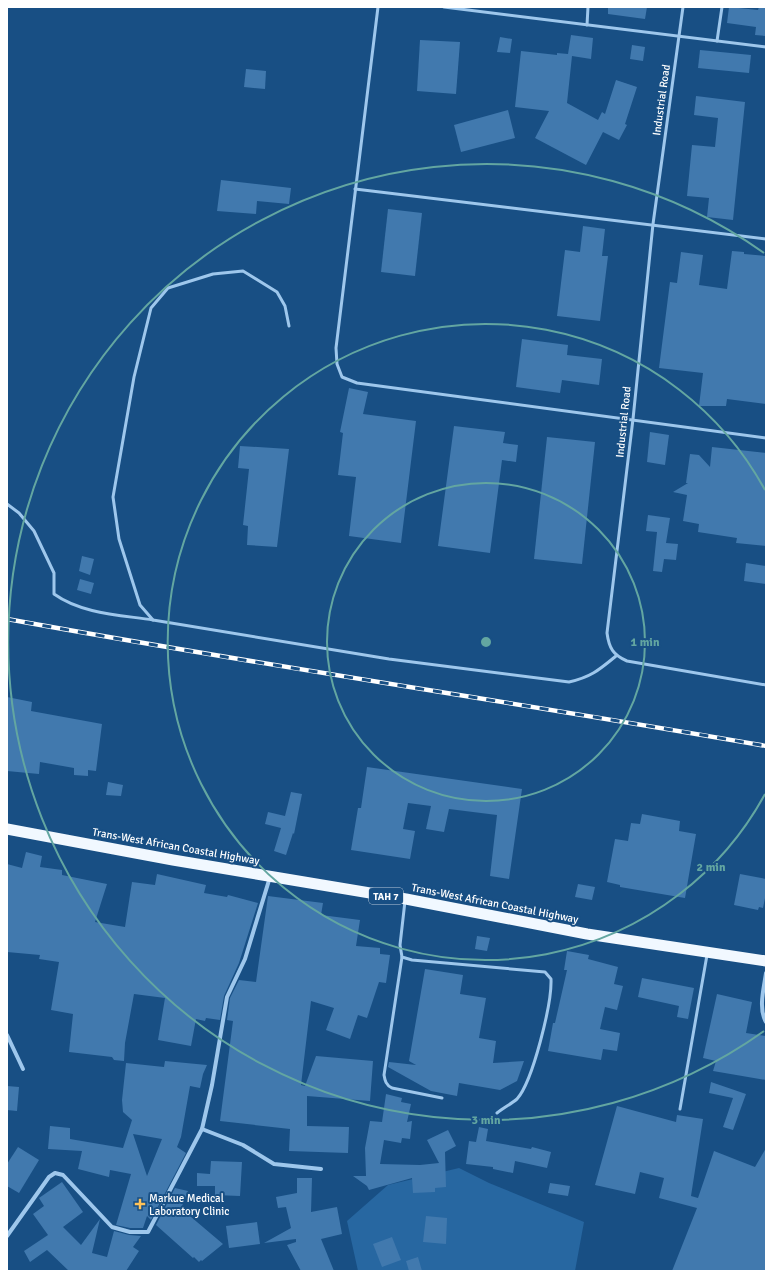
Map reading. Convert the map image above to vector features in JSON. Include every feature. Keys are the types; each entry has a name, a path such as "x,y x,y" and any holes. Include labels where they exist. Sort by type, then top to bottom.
{"highway":[{"name":"Trans-West African Coastal Highway","path":"7,829 173,860 406,899 587,934 766,961"}],"street":[{"path":"7,1236 49,1177 55,1173 63,1175 112,1227 130,1232 148,1232 202,1129 212,1086 227,997 245,959 270,876"},
{"path":"766,973 762,1006 763,1017 766,1022"},
{"path":"7,1035 23,1069"},
{"path":"202,1129 243,1145 274,1164 321,1169"}],"lane":[{"path":"378,7 336,348 337,364 342,377 357,383 766,438"},
{"path":"444,7 766,47"},
{"path":"587,25 588,7"},
{"name":"Industrial Road","path":"616,656 609,647 607,633 633,419 653,224 683,7"},
{"path":"717,41 722,7"},
{"path":"355,189 653,224 766,239"},
{"path":"153,620 140,605 119,539 113,496 134,377 151,308 168,288 213,274 243,272 277,292 285,306 289,326"},
{"path":"7,504 19,513 34,530 54,573 54,594 67,603 92,610 389,659 569,682 584,679 598,672 616,656 627,661 766,685"},
{"path":"406,899 400,945 402,957 384,1075 385,1081 387,1085 392,1088 442,1098"},
{"path":"680,1109 707,952"},
{"path":"402,957 412,960 545,972 551,979 551,988 541,1042 526,1082 517,1098 497,1113"}],"shaded area":[{"path":"459,1168 489,1183 584,1222 575,1271 358,1271 347,1221 388,1185"}],"building":[{"path":"608,7 647,7 645,19 608,14"},
{"path":"729,7 758,10 759,7 766,7 766,36 755,35 756,27 727,23"},
{"path":"571,35 593,38 591,59 572,56 567,103 598,120 602,112 605,114 616,80 637,87 625,124 627,125 619,140 603,132 586,165 535,138 549,111 515,107 521,51 557,55 557,53 568,54"},
{"path":"500,37 512,39 510,53 497,52"},
{"path":"420,40 460,42 456,94 417,91"},
{"path":"632,45 645,47 643,61 630,59"},
{"path":"700,50 751,55 749,73 698,68"},
{"path":"246,69 266,71 265,89 244,87"},
{"path":"696,96 745,102 733,220 707,217 709,198 687,196 692,145 715,147 718,118 694,115"},
{"path":"508,110 515,138 461,152 454,125"},
{"path":"221,180 291,188 289,204 257,201 256,214 217,211"},
{"path":"388,209 422,213 415,276 381,272"},
{"path":"583,226 605,229 602,256 608,256 600,321 557,316 565,250 580,252"},
{"path":"732,251 744,252 744,254 766,256 766,404 727,399 726,406 699,406 703,373 659,368 670,282 677,283 681,252 703,255 699,285 727,289"},
{"path":"522,339 568,345 567,355 602,359 599,385 562,380 560,393 516,387"},
{"path":"349,388 368,392 363,414 416,421 401,543 349,536 356,477 338,475 343,433 340,432"},
{"path":"454,426 505,432 503,443 518,445 516,462 502,460 490,553 438,546"},
{"path":"650,432 669,435 665,465 647,462"},
{"path":"547,437 595,442 582,564 534,559"},
{"path":"240,446 289,449 277,547 247,545 248,526 243,525 249,469 238,468"},
{"path":"712,447 766,453 766,546 736,543 737,538 698,532 699,524 683,521 687,495 673,492 688,483 686,483 690,454 699,455 710,467"},
{"path":"648,515 670,518 666,543 678,544 676,560 664,559 662,572 653,571 657,532 646,531"},
{"path":"82,556 94,559 90,575 79,571"},
{"path":"746,563 766,566 766,584 744,581"},
{"path":"80,579 94,583 91,594 77,590"},
{"path":"7,697 32,702 31,711 102,724 96,771 88,770 88,776 74,775 74,768 40,762 39,774 7,771"},
{"path":"367,767 522,789 509,879 490,876 497,815 449,809 444,832 426,829 431,806 408,803 403,829 415,831 410,859 351,850 358,808 361,808"},
{"path":"108,782 123,785 121,796 106,795"},
{"path":"291,792 302,794 294,834 293,833 286,855 274,851 281,828 265,824 268,812 285,816"},
{"path":"642,814 680,821 679,831 696,834 685,898 620,887 620,885 607,882 615,839 628,841 631,823 640,824"},
{"path":"26,852 42,856 40,867 62,870 62,875 107,884 95,922 125,927 132,882 155,885 157,874 206,885 204,893 227,897 228,895 258,903 239,963 224,996 220,1020 206,1018 205,1021 196,1019 191,1046 158,1040 165,998 134,994 125,1043 124,1061 114,1060 112,1057 69,1052 73,1014 51,1010 59,962 39,959 40,955 7,952 7,864 22,868"},
{"path":"740,874 766,879 766,893 763,908 759,907 758,910 734,905"},
{"path":"578,884 595,887 592,900 575,897"},
{"path":"268,896 323,903 321,915 360,920 356,946 380,948 380,954 390,955 386,983 379,982 367,1018 358,1015 350,1039 326,1030 334,1008 311,1001 301,1085 305,1086 316,1056 373,1061 370,1101 307,1096 307,1126 349,1127 348,1153 289,1151 290,1129 220,1121 233,1021 227,1020 230,998 239,980 256,982"},
{"path":"477,936 490,938 487,951 475,949"},
{"path":"567,951 589,955 588,959 618,967 614,984 623,986 617,1010 605,1007 600,1029 620,1033 617,1051 603,1049 601,1060 548,1051 553,1023 555,1023 567,970 564,970"},
{"path":"425,969 463,975 460,994 486,998 479,1038 496,1041 493,1063 524,1061 517,1081 500,1090 459,1083 457,1096 431,1091 388,1067 389,1062 416,1065 409,1061"},
{"path":"642,978 694,988 688,1019 677,1017 679,1006 638,997"},
{"path":"717,994 752,1002 746,1033 766,1036 766,1080 713,1071 716,1061 703,1058"},
{"path":"165,1061 207,1065 203,1074 200,1088 190,1086 181,1137 177,1147 186,1153 151,1220 147,1216 143,1228 130,1228 116,1225 131,1174 110,1170 109,1177 78,1169 82,1151 48,1149 50,1126 70,1128 70,1139 123,1148 132,1120 123,1112 122,1100 126,1063 164,1067","holes":["133,1134 162,1139 147,1176"]},
{"path":"711,1082 746,1094 733,1130 723,1127 733,1098 709,1093"},
{"path":"7,1086 19,1087 17,1111 7,1110"},
{"path":"386,1094 402,1098 401,1102 411,1104 407,1122 412,1121 410,1139 402,1138 401,1143 384,1140 380,1164 420,1165 439,1163 427,1140 448,1130 456,1146 445,1152 446,1187 435,1188 435,1192 413,1193 412,1178 369,1190 367,1186 353,1176 366,1176 365,1148 370,1121 382,1122"},
{"path":"617,1106 676,1122 677,1115 703,1119 691,1196 698,1198 714,1151 755,1167 766,1148 766,1271 672,1271 697,1208 659,1198 664,1178 640,1172 635,1194 595,1185"},
{"path":"479,1127 488,1129 486,1141 531,1149 532,1147 551,1152 547,1168 515,1161 513,1173 493,1169 493,1167 466,1164 469,1141 476,1142"},
{"path":"18,1147 39,1160 19,1193 7,1186 7,1164"},
{"path":"211,1161 242,1162 240,1196 215,1195 215,1186 197,1186 197,1173 210,1174"},
{"path":"297,1178 312,1178 311,1212 337,1207 342,1234 321,1239 334,1271 301,1271 287,1245 296,1242 296,1239 264,1243 291,1228 286,1207 278,1208 276,1197 297,1193"},
{"path":"62,1182 83,1212 63,1227 81,1245 100,1219 92,1253 107,1257 114,1231 129,1235 141,1236 133,1247 139,1251 126,1271 69,1271 47,1250 30,1262 24,1251 48,1235 33,1214 44,1206 39,1198"},
{"path":"550,1183 570,1186 568,1196 548,1193"},
{"path":"175,1188 188,1191 182,1206 185,1207 184,1211 223,1244 202,1261 201,1260 199,1262 194,1257 193,1258 156,1225"},
{"path":"426,1216 447,1218 446,1244 423,1242"},
{"path":"257,1222 260,1244 229,1248 226,1226"},
{"path":"392,1237 401,1260 382,1267 373,1244"},
{"path":"418,1257 422,1271 409,1271 406,1261"}],"railway":[{"path":"7,619 196,652 766,746"}],"place":[{"name":"Markue Medical Laboratory Clinic","path":"140,1204"}]}
